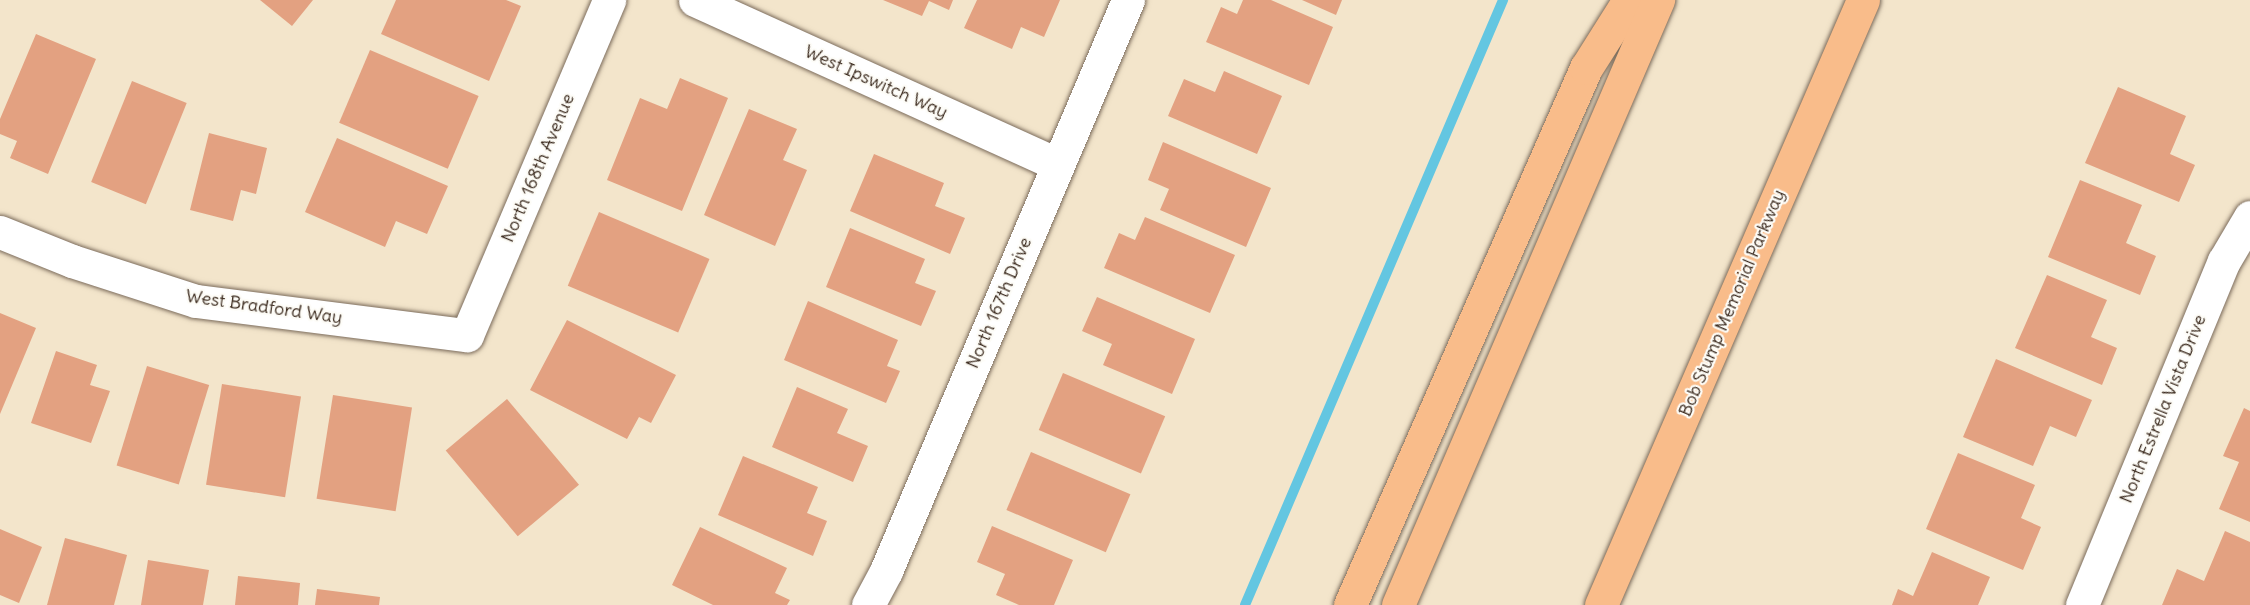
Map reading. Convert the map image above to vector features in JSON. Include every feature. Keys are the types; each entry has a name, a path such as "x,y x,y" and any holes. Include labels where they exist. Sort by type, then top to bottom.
{"highway":[{"path":"1350,605 1587,68 1629,0"},
{"path":"1398,605 1658,0"},
{"name":"Bob Stump Memorial Parkway","path":"1601,605 1863,0"}],"street":[{"name":"North 168th Avenue","path":"467,335 609,0"},
{"name":"West Ipswitch Way","path":"695,0 1057,164"},
{"name":"North 167th Drive","path":"868,605 886,571 1128,0"},
{"name":"North Estrella Vista Drive","path":"2082,605 2224,261 2250,217"},
{"name":"West Bradford Way","path":"0,232 72,261 196,301 467,335"}],"building":[{"path":"260,0 313,0 292,26"},
{"path":"396,0 506,0 521,6 489,81 381,34"},
{"path":"883,0 953,0 949,10 929,1 922,16"},
{"path":"977,0 1060,0 1044,37 1021,27 1012,49 964,28"},
{"path":"1243,0 1271,0 1333,27 1309,85 1206,42 1221,7 1237,14"},
{"path":"1302,0 1342,0 1336,15"},
{"path":"36,34 96,59 48,174 10,158 17,141 0,134 0,119"},
{"path":"370,50 479,96 448,169 339,123"},
{"path":"1224,71 1282,96 1257,154 1168,116 1184,79 1215,92"},
{"path":"680,78 728,98 682,211 607,180 640,98 667,109"},
{"path":"132,81 187,103 146,204 91,182"},
{"path":"2118,87 2186,116 2170,154 2195,165 2179,202 2085,163"},
{"path":"749,109 797,129 783,160 807,170 775,246 704,215"},
{"path":"209,133 267,148 256,194 241,190 233,221 190,210"},
{"path":"337,138 448,186 427,234 396,221 385,247 305,212"},
{"path":"1163,142 1271,188 1246,247 1160,210 1169,189 1148,180"},
{"path":"874,154 944,183 935,206 965,218 950,254 850,211"},
{"path":"2080,180 2142,205 2126,243 2156,256 2140,295 2048,257"},
{"path":"599,212 709,259 678,333 568,286"},
{"path":"1145,217 1235,255 1210,313 1104,268 1119,233 1135,240"},
{"path":"850,228 925,259 915,283 936,291 921,326 826,287"},
{"path":"2047,275 2107,300 2091,337 2117,348 2102,385 2015,348"},
{"path":"1097,297 1195,339 1172,394 1103,365 1112,344 1082,331"},
{"path":"808,301 898,340 887,366 900,371 886,403 784,360"},
{"path":"0,313 36,328 0,414"},
{"path":"567,320 676,375 651,423 639,417 627,439 530,390"},
{"path":"56,351 97,365 90,385 110,391 91,443 31,423"},
{"path":"1996,359 2092,400 2076,437 2050,426 2033,466 1963,437"},
{"path":"147,366 209,385 179,484 117,465"},
{"path":"1063,373 1165,416 1141,473 1039,430"},
{"path":"222,384 301,397 285,497 206,485"},
{"path":"797,387 848,409 837,433 868,446 853,482 772,447"},
{"path":"333,395 412,408 396,511 317,499"},
{"path":"507,399 579,485 518,536 446,450"},
{"path":"2244,408 2250,411 2250,522 2219,509 2239,462 2223,456"},
{"path":"1031,452 1130,494 1106,552 1006,510"},
{"path":"1958,453 2035,485 2021,518 2041,527 2023,570 1926,529"},
{"path":"743,456 818,487 807,513 827,521 813,556 718,515"},
{"path":"992,526 1073,560 1054,605 1019,605 996,595 1005,574 977,562"},
{"path":"700,527 787,568 775,593 790,600 787,605 713,605 672,585"},
{"path":"0,529 42,547 19,603 0,595"},
{"path":"2225,531 2250,542 2250,605 2162,605 2177,569 2204,581"},
{"path":"65,538 127,555 114,605 47,605"},
{"path":"1932,552 1990,577 1978,605 1892,605 1898,589 1913,596"},
{"path":"148,560 209,570 203,605 141,605"},
{"path":"238,576 300,583 298,605 235,605"},
{"path":"317,589 380,597 379,605 315,605"}],"waterway":[{"path":"1245,605 1503,0"}]}
